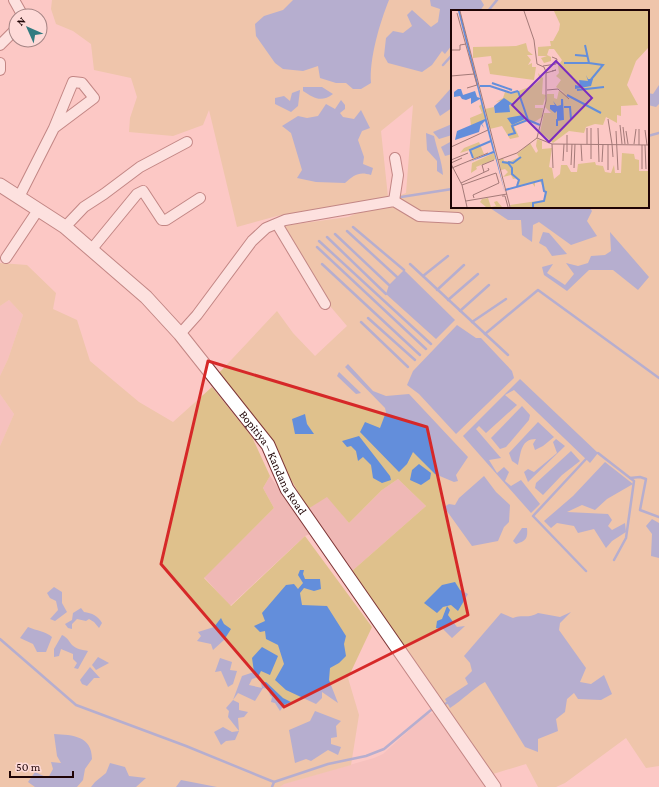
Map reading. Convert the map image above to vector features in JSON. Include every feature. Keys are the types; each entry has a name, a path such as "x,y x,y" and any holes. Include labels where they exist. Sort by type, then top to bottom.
{"main road":[{"name":"Bopitiya – Kandana Road","path":"0,185 65,227 146,297 180,334 268,445 287,490 494,787"}],"street":[{"path":"0,46 8,38"},
{"path":"0,63 0,70"},
{"path":"19,197 54,128 73,82 82,83 94,98 54,128"},
{"path":"65,227 84,207 140,167 187,142"},
{"path":"394,201 398,175 395,158"},
{"path":"91,250 137,194 143,191 162,220 166,220 200,198"},
{"path":"180,334 196,316 252,241 266,228 285,220 394,201 419,216 458,218"},
{"path":"6,258 38,210"},
{"path":"277,224 325,304"}],"highlighted area":[{"path":"208,361 427,427 468,615 284,707 161,564"}],"shaded area":[{"path":"52,0 659,0 659,766 646,768 626,738 565,783 556,787 538,787 526,764 493,774 352,571 426,506 398,479 382,490 349,523 327,497 308,509 286,471 277,450 217,375 277,311 293,333 315,356 347,326 330,306 282,226 348,217 406,193 413,105 381,131 388,197 277,216 237,227 209,110 203,125 173,136 129,132 130,118 137,97 131,78 94,70 91,44 73,31 56,24 51,9"},
{"path":"0,263 27,265 56,293 53,309 77,320 90,361 139,402 173,422 212,387 252,437 270,476 263,488 274,508 204,578 231,606 305,536 372,627 348,678 359,715 351,765 284,784 280,787 0,787 0,446 14,414 0,394 0,376 8,359 23,315 9,300 0,306"},
{"path":"9,300 23,315 8,359 0,376 0,306"},
{"path":"0,394 14,414 0,446"},
{"path":"270,476 310,534 305,536 230,606 204,577 274,508 263,488"},
{"path":"398,479 426,506 352,571 308,509 327,496 349,523 382,490"},
{"path":"434,713 488,787 280,787 283,784 374,758 383,754 427,714"}],"water":[{"path":"293,0 389,0 373,52 371,83 361,89 353,89 346,83 336,83 320,78 318,66 303,71 283,69 275,63 256,36 255,24 264,16 283,10"},
{"path":"430,0 481,0 484,5 481,10 451,10 451,46 445,54 442,51 432,65 422,72 388,63 384,56 386,38 393,31 403,33 412,26 407,15 412,10 431,27 438,22 440,9 431,6"},
{"path":"659,85 659,104 656,107 649,105 649,93 653,94"},
{"path":"303,87 322,87 333,94 329,97 321,99 311,96 303,91"},
{"path":"451,88 451,109 440,116 435,106"},
{"path":"300,90 298,106 291,112 275,104 275,98 284,96 290,101 292,93"},
{"path":"341,100 345,105 345,109 340,113 343,117 354,119 361,110 370,128 362,131 358,140 364,157 363,164 373,168 371,175 363,173 357,174 345,183 316,182 297,178 302,170 291,133 282,126 298,116 307,118 318,116 326,104 335,109"},
{"path":"451,124 451,135 439,139 433,132"},
{"path":"426,133 434,136 441,160 443,175 437,171 437,161 427,150"},
{"path":"451,142 451,154 445,156 441,147"},
{"path":"490,208 590,208 592,211 587,221 597,236 571,245 539,222 533,225 532,242 522,235 521,220 508,220"},
{"path":"543,232 549,233 567,254 552,256 546,247 539,243"},
{"path":"610,232 649,277 638,290 613,270 589,270 567,291 544,275 542,267 553,264 547,273 565,285 574,274 566,263 578,266 588,263 591,256 605,255 611,251"},
{"path":"404,270 455,320 436,339 386,294 389,285"},
{"path":"457,325 476,338 481,338 512,371 514,378 456,434 419,394 407,385 413,371"},
{"path":"348,364 373,391 386,396 409,394 468,457 456,475 458,481 454,482 435,474 413,452 407,464 399,472 360,432 365,422 380,428 386,412 385,408 345,367"},
{"path":"339,372 361,393 356,394 337,376"},
{"path":"520,379 598,453 590,463 514,390 505,395 517,405 486,433 479,426 476,429 501,458 489,460 497,473 504,467 509,472 505,481 511,486 521,480 540,504 531,513 463,436"},
{"path":"522,406 530,415 529,420 506,447 500,449 491,438"},
{"path":"305,414 307,424 314,434 295,434 292,419"},
{"path":"538,422 554,437 543,446 535,450 533,444 536,439 527,441 522,447 518,465 512,461 509,453"},
{"path":"359,436 390,476 391,480 382,483 373,478 371,465 363,457 358,461 356,451 351,446 347,447 342,441"},
{"path":"556,439 565,446 528,482 524,472 528,469 534,472 557,453 553,442"},
{"path":"571,451 580,461 562,475 543,495 535,488 536,483"},
{"path":"605,462 633,484 607,499 595,510 582,505 567,512 608,514 612,520 608,526 612,530 625,523 626,532 612,541 606,548 594,529 578,533 574,526 557,523 551,528 544,521 573,496"},
{"path":"419,464 431,473 430,479 421,485 410,480 412,470"},
{"path":"484,476 496,492 510,505 509,522 504,527 498,541 472,546 444,507 449,504 455,505 459,498"},
{"path":"652,519 659,523 659,558 651,556 652,534 646,526"},
{"path":"522,528 527,528 527,537 522,542 516,544 513,541"},
{"path":"300,570 304,570 303,574 305,579 320,579 321,589 314,591 304,588 300,593 302,605 327,606 346,636 344,644 346,656 339,663 330,668 329,680 338,703 322,692 322,698 316,704 286,690 275,680 284,664 278,645 266,639 265,631 260,632 254,626 265,621 262,613 286,585 294,584 298,589 303,583 298,575"},
{"path":"455,582 460,590 468,594 458,611 451,605 443,607 437,613 424,603 442,585"},
{"path":"54,587 62,592 62,603 67,612 55,621 50,619 58,610 56,601 50,598 47,593"},
{"path":"447,606 450,610 448,615 457,627 465,626 452,638 443,629 436,628 437,621 442,619"},
{"path":"81,608 84,612 99,618 102,623 99,628 89,619 86,621 77,619 72,624 72,629 68,628 65,624 72,620 73,613"},
{"path":"571,612 560,623 559,630 586,668 580,682 591,684 604,675 612,694 601,700 578,699 574,693 567,699 565,712 556,719 558,731 538,739 538,752 525,747 485,682 450,708 445,699 468,684 465,678 472,671 470,663 464,656 501,613 513,618 520,616 531,616 538,613 560,617"},
{"path":"221,618 224,624 231,629 224,640 213,650 211,644 197,641 201,636 198,632 214,627"},
{"path":"28,627 44,632 52,637 46,652 37,652 33,644 20,638"},
{"path":"62,635 67,638 72,645 88,651 78,669 74,668 77,663 73,659 73,654 61,649 59,656 54,657 54,649"},
{"path":"262,647 278,656 270,675 261,671 258,677 252,679 249,685 262,688 261,683 266,682 283,698 291,702 284,705 280,711 275,703 271,702 272,697 268,689 263,688 255,701 238,693 233,700 242,676 254,672 252,658"},
{"path":"98,657 109,663 96,670 92,665"},
{"path":"220,658 232,662 230,670 237,671 233,684 228,687 221,671 215,672"},
{"path":"90,667 100,678 94,678 87,686 82,684 80,680"},
{"path":"233,700 239,703 239,710 248,712 244,717 238,718 239,731 228,717 229,711 226,708"},
{"path":"315,711 341,721 336,726 337,737 331,738 331,744 341,747 338,755 328,750 311,761 306,759 295,763 289,730 310,721"},
{"path":"223,727 232,732 239,731 235,740 226,741 221,745 214,732"},
{"path":"54,734 80,738 89,746 92,759 85,769 83,780 77,787 35,787 28,782 35,772 48,778 53,769 51,762 61,763 57,756"},
{"path":"110,763 125,767 129,776 146,778 136,787 91,787 106,773"},
{"path":"181,780 217,787 176,787"}],"waterway":[{"path":"489,10 497,0"},
{"path":"443,65 451,56"},
{"path":"649,136 659,133"},
{"path":"401,197 451,189"},
{"path":"353,227 404,270"},
{"path":"347,231 397,277"},
{"path":"335,234 389,285"},
{"path":"327,237 386,294"},
{"path":"319,241 431,344"},
{"path":"317,247 426,349"},
{"path":"423,276 448,256"},
{"path":"322,264 420,355"},
{"path":"410,264 508,355"},
{"path":"437,290 464,265"},
{"path":"448,300 478,274"},
{"path":"460,311 489,285"},
{"path":"485,334 538,290 659,378"},
{"path":"472,322 506,299"},
{"path":"368,318 415,360"},
{"path":"361,322 408,367"},
{"path":"598,453 634,481 626,538 614,560"},
{"path":"586,459 533,516 586,571"},
{"path":"630,478 640,477 646,479 640,510 659,517"},
{"path":"0,639 76,705 186,746 274,782 272,787"},
{"path":"274,782 328,764 366,756 384,749 431,710"}]}
